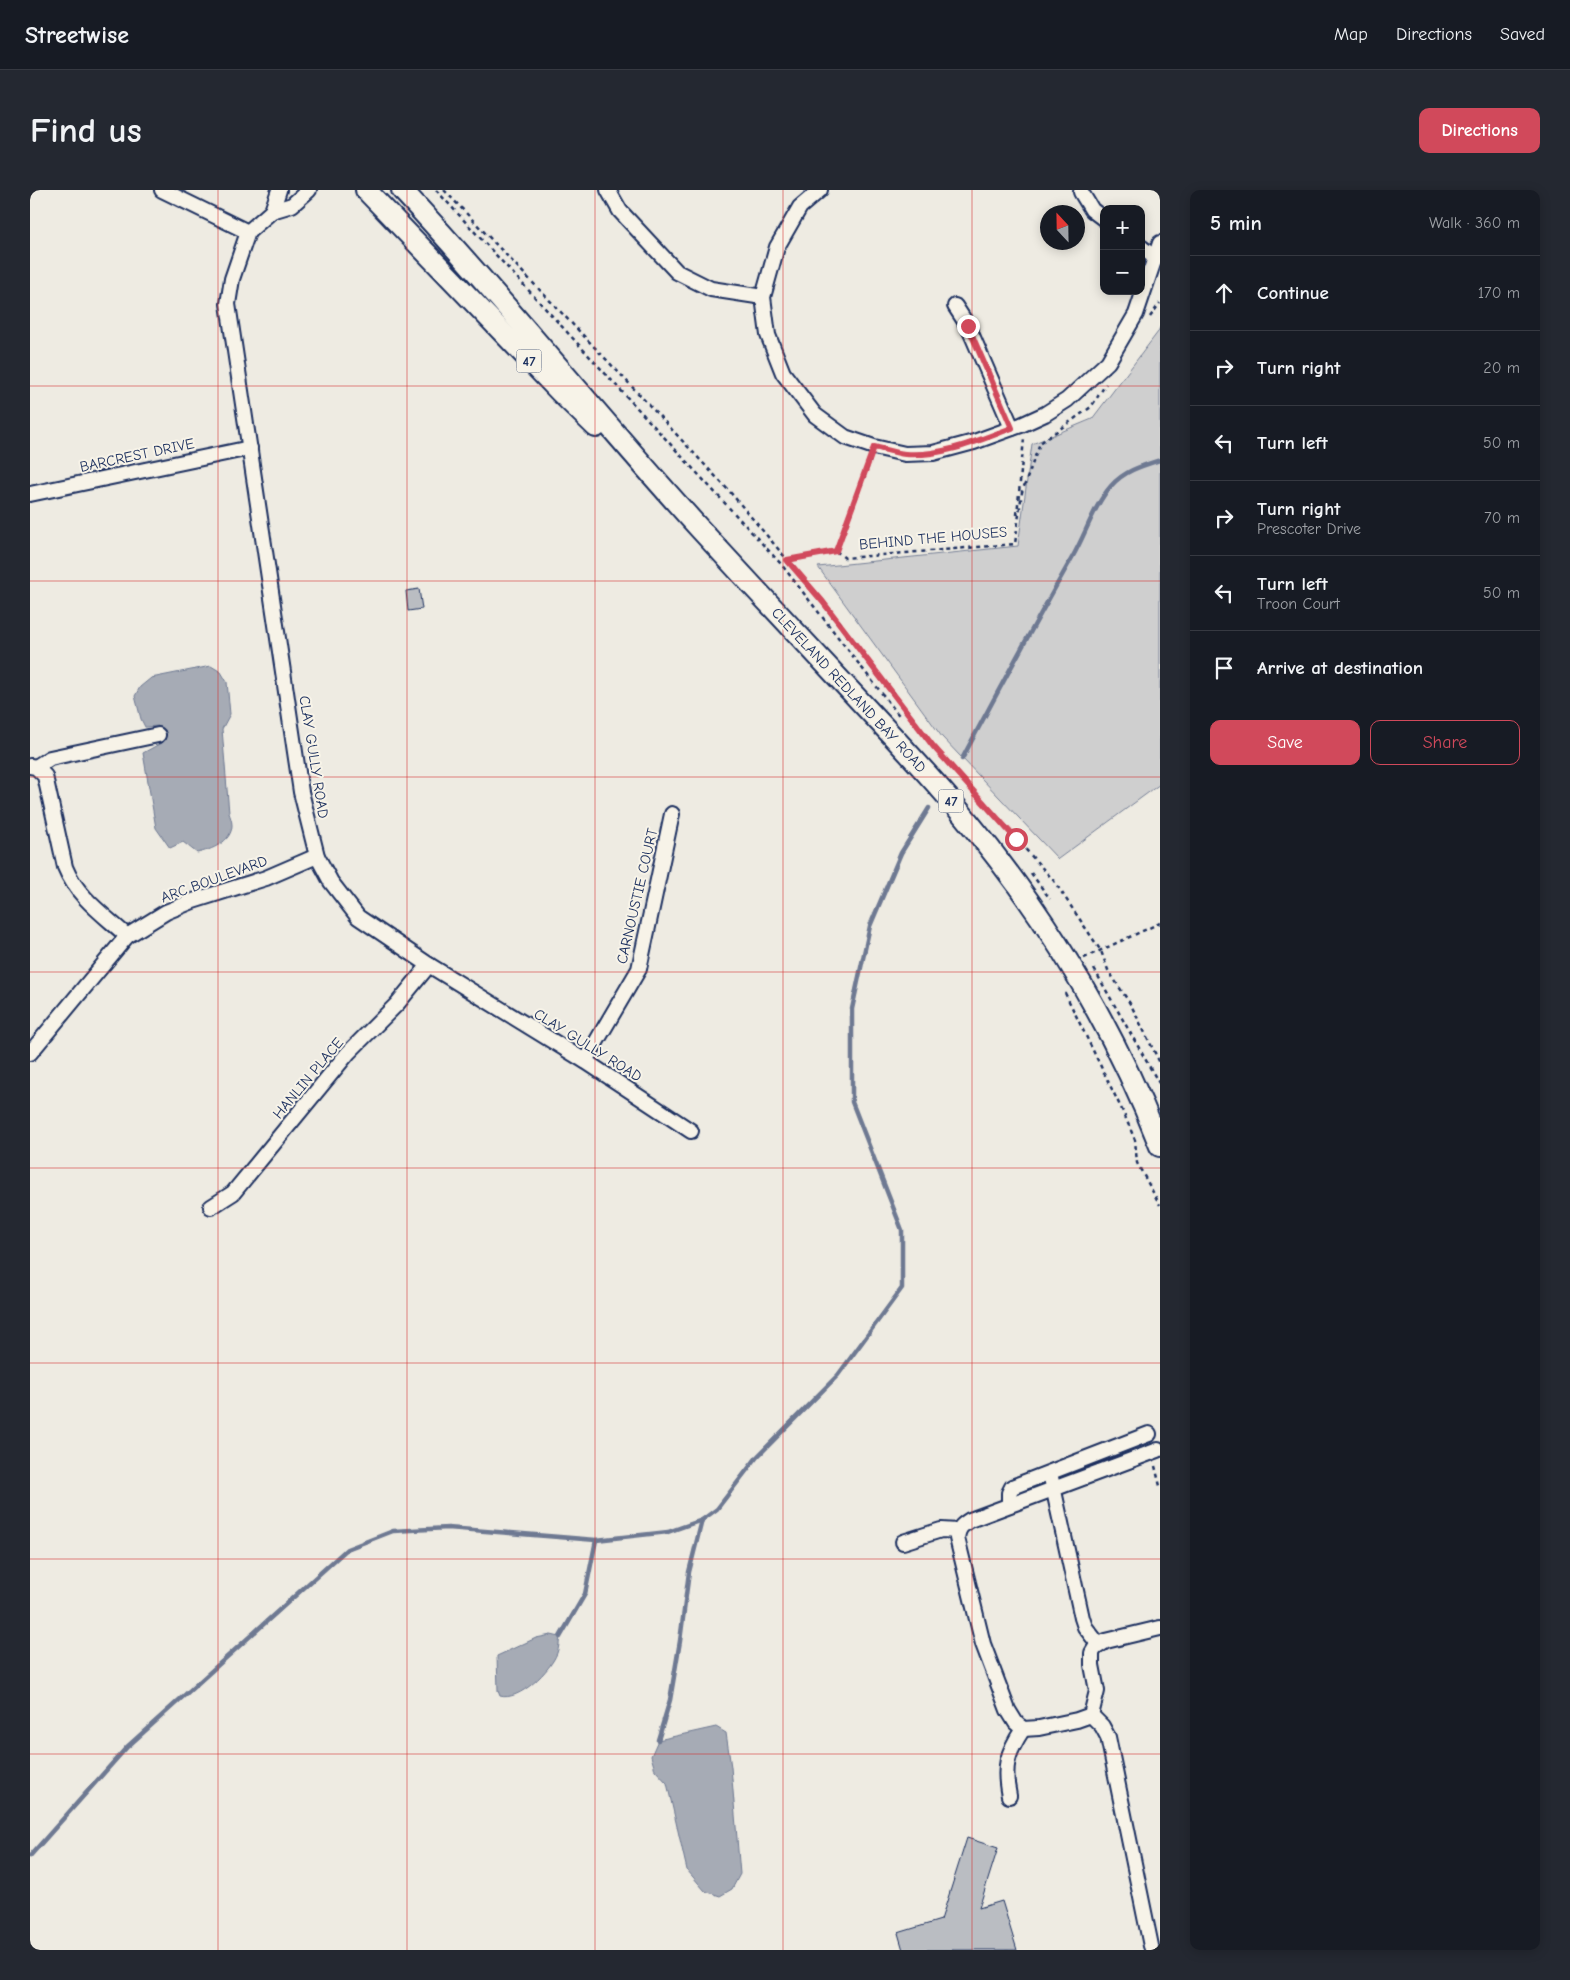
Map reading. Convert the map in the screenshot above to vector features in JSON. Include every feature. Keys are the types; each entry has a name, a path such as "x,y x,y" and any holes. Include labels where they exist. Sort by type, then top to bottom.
{"highway":[{"name":"CLEVELAND REDLAND BAY ROAD","path":"366,190 560,392 698,526"},
{"name":"CLEVELAND REDLAND BAY ROAD","path":"404,191 518,318 698,526 962,814 1011,877 1080,957 1109,1032 1160,1146"},
{"name":"CLEVELAND REDLAND BAY ROAD","path":"1148,1116 1160,1133"}],"street":[{"path":"162,190 248,232 272,211 292,205 309,190"},
{"path":"272,211 279,190"},
{"path":"608,190 620,211 677,272 711,290 763,297"},
{"path":"820,190 800,207 777,247 763,297 768,335 783,373 815,415 845,437 874,447 905,454 933,453 974,442 1017,427 1045,414 1067,400 1108,362 1136,314 1160,244"},
{"path":"1081,192 1092,210 1100,216"},
{"name":"CLAY GULLY ROAD","path":"248,232 232,279 228,304 302,792 317,856 331,882 358,917 428,965 585,1061 691,1130"},
{"path":"1145,250 1154,257"},
{"path":"955,306 968,326 1017,427"},
{"name":"BARCREST DRIVE","path":"30,494 250,448"},
{"path":"128,936 79,892 71,880 65,867 46,776 33,766 50,758 158,735"},
{"name":"CARNOUSTIE COURT","path":"585,1061 638,969 672,814"},
{"name":"ARC BOULEVARD","path":"30,1053 128,936 166,912 266,878 317,856"},
{"name":"HANLIN PLACE","path":"211,1207 233,1193 348,1053 397,1004 428,965"},
{"path":"1009,1505 1009,1493 1012,1487 1149,1434"},
{"path":"1090,1715 1077,1720 1039,1728 1024,1729 1016,1723 1008,1710 983,1644 959,1549 958,1531 963,1524 970,1520 1155,1451"},
{"path":"1050,1473 1084,1627 1099,1645"},
{"path":"903,1542 941,1530 958,1531"},
{"path":"1090,1715 1097,1691 1092,1665 1092,1653 1099,1645 1106,1641 1160,1628"},
{"path":"1090,1715 1102,1726 1108,1737 1150,1947"},
{"path":"1009,1796 1005,1779 1006,1759 1024,1729"}],"path":[{"path":"436,190 781,564 902,719"},
{"path":"444,190 730,492 823,602 933,746 1054,881 1101,951 1108,970 1131,1005 1160,1063"},
{"path":"1149,319 1160,303"},
{"name":"BEHIND THE HOUSES","path":"836,551 845,558 1015,544 1022,492 1040,443 1091,407 1107,383"},
{"path":"1015,544 1024,434 1017,427"},
{"path":"787,560 836,551 874,447"},
{"path":"1025,866 1038,881 1052,904"},
{"path":"1160,923 1101,951 1080,957 1108,992 1160,1086"},
{"path":"1063,989 1124,1114 1135,1140 1137,1163 1160,1205"},
{"path":"1155,1451 1160,1486"}],"shaded area":[{"path":"1160,327 1160,784 1058,859 942,737 818,567 1018,546 1032,444 1092,419"},
{"path":"211,666 221,672 227,682 230,714 222,729 229,813 232,825 225,841 208,850 197,853 183,842 170,848 156,828 143,753 163,742 158,726 145,727 135,696 140,687 151,678"},
{"path":"551,1635 560,1637 557,1653 548,1668 525,1690 508,1697 500,1696 498,1691 497,1656 536,1638"},
{"path":"716,1727 726,1733 731,1767 740,1874 732,1889 720,1896 705,1891 687,1870 667,1783 655,1770 651,1756 658,1740"}],"building":[{"path":"419,589 422,609 408,611 406,591"},
{"path":"967,1838 998,1848 979,1908 1002,1901 1017,1950 903,1950 898,1933 941,1920"}],"waterway":[{"path":"962,759 1073,556 1105,493 1127,473 1160,460"},
{"path":"30,1856 127,1747 347,1549 393,1531 448,1528 596,1540 668,1532 702,1520 717,1509 757,1457 838,1375 902,1288 902,1230 852,1102 852,1009 870,926 901,853 929,808"},
{"path":"658,1740 670,1700 689,1572 702,1520"},
{"path":"560,1637 585,1594 596,1540"}],"route":[{"path":"968,326 1012,428 974,442 933,453 905,454 874,447 836,551 787,560 823,602 933,746 1016,839"}]}
